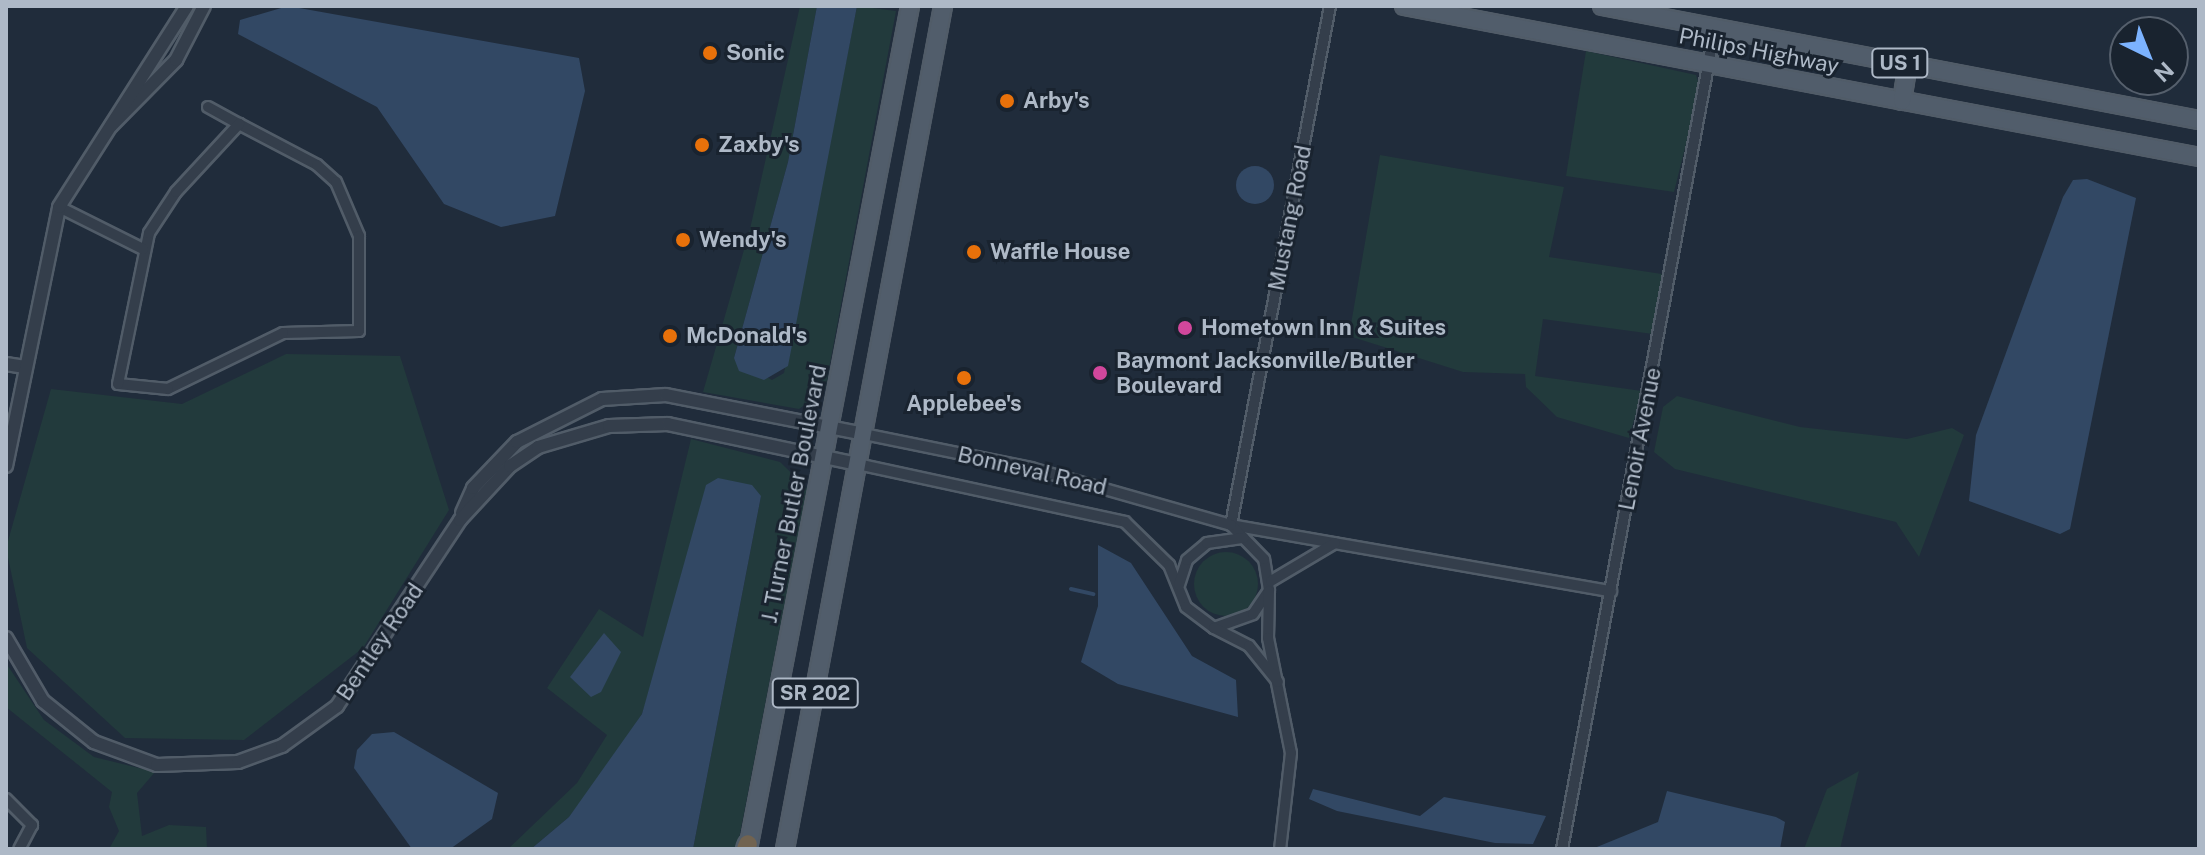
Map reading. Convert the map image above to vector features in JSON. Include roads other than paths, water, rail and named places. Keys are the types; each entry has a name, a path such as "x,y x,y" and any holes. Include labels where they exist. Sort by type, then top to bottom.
{"main road":[{"path":"901,6 903,30"},
{"name":"J. Turner Butler Boulevard","path":"747,847 910,6"},
{"name":"SR 202","path":"785,849 943,6"},
{"name":"Philips Highway","path":"1404,6 2199,157"},
{"name":"Philips Highway","path":"1602,6 2199,120"},
{"path":"1902,101 1908,65"}],"street":[{"path":"6,466 59,207 100,136 167,47 187,6"},
{"path":"100,136 162,78 204,6"},
{"name":"Mustang Road","path":"1231,525 1330,6"},
{"name":"Lenoir Avenue","path":"1562,849 1715,28"},
{"path":"208,107 317,165 345,197 362,258 359,331 283,333 168,389 118,384 143,249 162,210 239,124"},
{"path":"59,207 143,249"},
{"path":"6,364 25,367"},
{"name":"Bentley Road","path":"460,520 473,488 517,442 602,399 666,395 831,426"},
{"name":"Bentley Road","path":"6,638 43,701 94,742 157,765 238,762 282,746 337,706 460,520 508,467 538,447 609,426 668,424 824,455"},
{"name":"Bonneval Road","path":"831,426 1031,468 1231,525 1611,591"},
{"name":"Bonneval Road","path":"824,455 1125,522 1153,543 1186,607 1214,628 1249,646 1278,682"},
{"name":"Bonneval Road","path":"1231,525 1246,539 1270,586"},
{"path":"1178,587 1187,560 1207,543 1246,539"},
{"path":"1214,628 1253,614 1270,586 1337,542"},
{"path":"1270,586 1267,624 1291,753 1280,849"},
{"path":"6,799 32,825 19,849"}],"water":[{"path":"288,6 579,58 585,91 555,216 501,227 444,204 377,107 238,34 240,20"},
{"path":"817,6 857,6 788,366 764,380 739,371 734,358 788,162"},
{"path":"1255,166 1269,171 1274,185 1269,199 1255,204 1241,199 1236,185 1241,171"},
{"path":"2087,179 2136,198 2070,529 2060,534 1969,501 1976,435 2063,197 2073,180"},
{"path":"718,478 752,485 761,496 693,849 531,849 569,817 642,714 706,485"},
{"path":"1098,545 1131,563 1192,656 1236,680 1238,717 1118,684 1081,662 1098,606"},
{"path":"604,633 621,652 601,692 591,697 570,677"},
{"path":"394,732 498,793 492,819 450,849 412,849 354,768 357,750 372,734"},
{"path":"1313,789 1420,816 1444,797 1546,816 1533,844 1495,843 1337,811 1309,799"},
{"path":"1667,791 1776,817 1785,822 1780,849 1592,849 1658,822"}],"waterway":[{"path":"1071,589 1093,594"}],"place":[{"name":"Sonic","path":"710,53"},
{"name":"Arby's","path":"1007,101"},
{"name":"Zaxby's","path":"702,145"},
{"name":"Wendy's","path":"683,240"},
{"name":"Waffle House","path":"974,252"},
{"name":"Hometown Inn & Suites","path":"1185,328"},
{"name":"McDonald's","path":"670,336"},
{"name":"Baymont Jacksonville/Butler Boulevard","path":"1100,373"},
{"name":"Applebee's","path":"964,378"}]}
